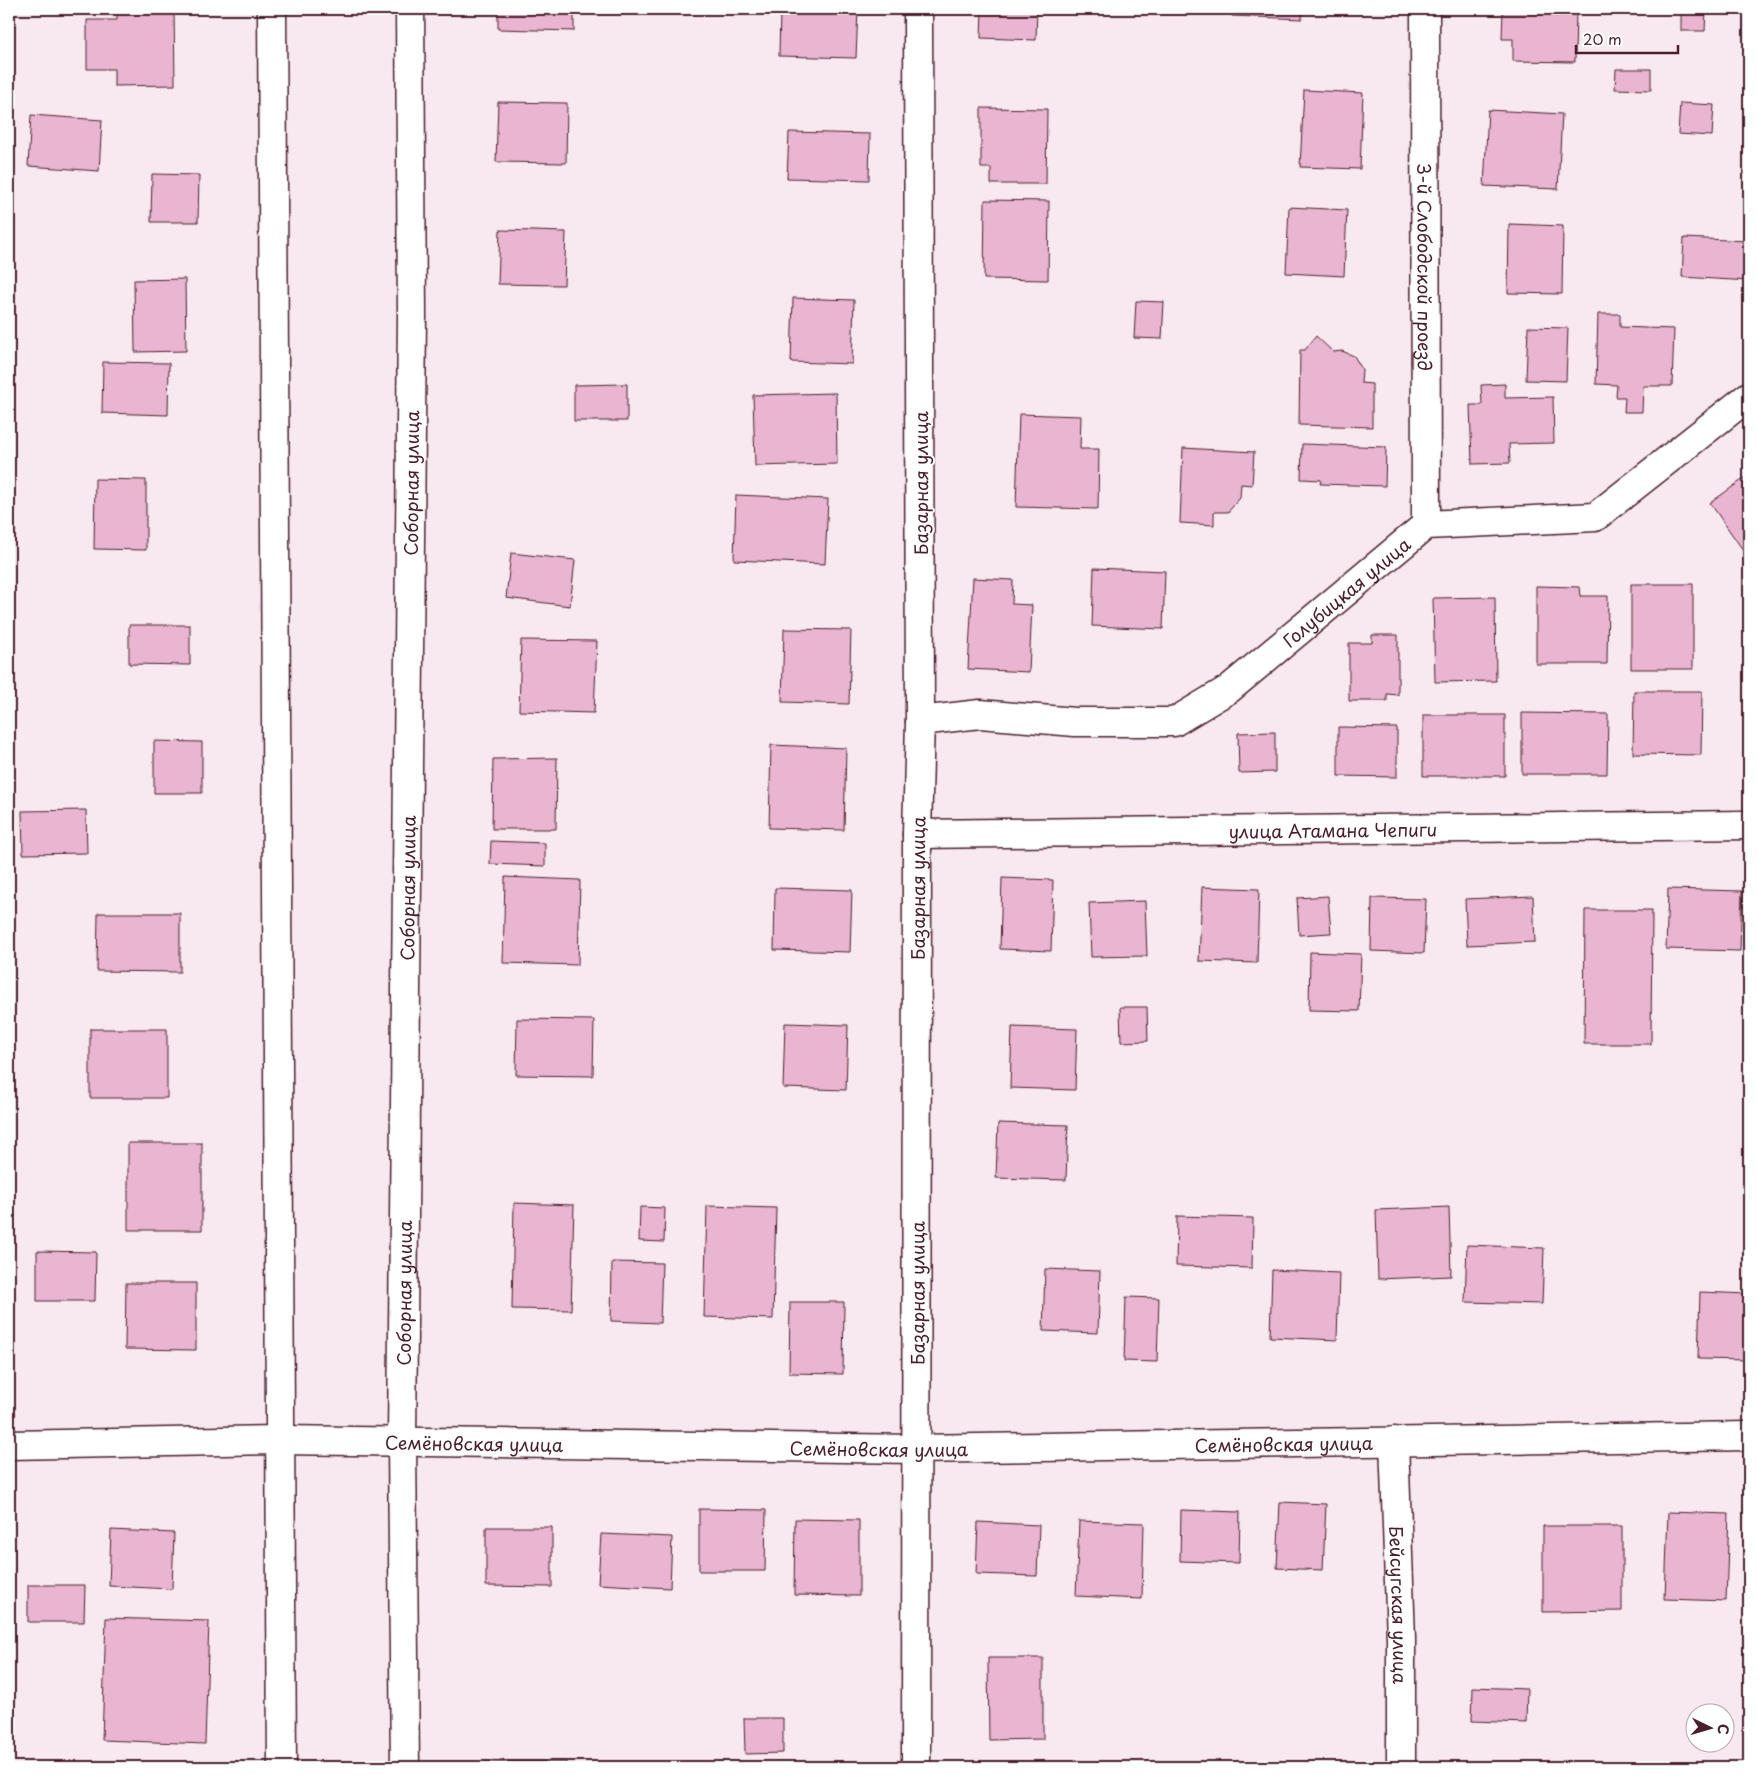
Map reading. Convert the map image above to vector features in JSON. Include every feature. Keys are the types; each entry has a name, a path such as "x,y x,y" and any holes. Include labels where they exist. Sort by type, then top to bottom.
{"street":[{"path":"272,9 282,1767"},
{"name":"Соборная улица","path":"405,1767 402,1443 412,314 410,9"},
{"name":"Базарная улица","path":"916,1767 917,834 920,721 918,9"},
{"name":"3-й Слободской проезд","path":"1425,9 1426,525"},
{"name":"Голубицкая улица","path":"920,721 980,714 1076,722 1174,722 1229,689 1426,525 1595,518 1749,396"},
{"name":"улица Атамана Чепиги","path":"917,834 1749,825"},
{"name":"Семёновская улица","path":"9,1444 280,1440 916,1449 1749,1436"},
{"name":"Бейсугская улица","path":"1394,1441 1402,1639 1401,1767"}],"building":[{"path":"117,9 174,9 175,85 114,86 114,69 87,69 87,20 117,20"},
{"path":"498,9 574,9 574,31 498,29"},
{"path":"780,9 858,9 856,58 779,56"},
{"path":"982,9 1037,9 1036,40 981,38"},
{"path":"1154,9 1154,11 1107,10"},
{"path":"1233,9 1302,9 1302,19 1232,16"},
{"path":"1503,9 1576,9 1575,62 1513,61 1513,39 1502,39"},
{"path":"1681,9 1706,9 1705,31 1681,31"},
{"path":"1616,69 1651,69 1651,90 1615,89"},
{"path":"1304,90 1363,93 1360,169 1300,167"},
{"path":"498,102 567,103 566,163 496,162"},
{"path":"1680,103 1714,105 1712,136 1678,134"},
{"path":"981,108 1047,109 1046,184 991,184 991,168 981,168"},
{"path":"1488,110 1562,114 1558,189 1484,186"},
{"path":"31,115 102,120 99,171 28,166"},
{"path":"789,132 870,134 869,180 787,178"},
{"path":"152,174 199,175 198,222 151,222"},
{"path":"985,200 1049,201 1048,280 984,279"},
{"path":"1289,207 1347,210 1344,276 1286,273"},
{"path":"1509,224 1563,226 1562,294 1508,293"},
{"path":"500,230 566,232 564,285 498,284"},
{"path":"1684,238 1749,241 1749,281 1682,277"},
{"path":"185,279 186,351 135,352 134,280"},
{"path":"793,298 854,300 852,364 791,362"},
{"path":"1136,301 1164,302 1162,339 1134,338"},
{"path":"1598,314 1620,314 1620,327 1674,329 1672,386 1643,386 1642,412 1624,412 1625,397 1616,397 1617,385 1596,384"},
{"path":"1528,327 1568,328 1566,381 1526,380"},
{"path":"1316,336 1333,352 1342,351 1354,356 1362,369 1361,383 1372,384 1372,427 1299,425 1300,350 1305,350"},
{"path":"103,362 169,363 168,415 102,413"},
{"path":"627,384 627,421 574,421 574,385"},
{"path":"1505,384 1505,398 1553,397 1554,443 1509,444 1510,463 1472,464 1470,405 1482,405 1481,385"},
{"path":"836,393 837,464 755,466 753,395"},
{"path":"1019,414 1081,416 1080,449 1099,449 1098,509 1016,507"},
{"path":"1302,444 1386,447 1385,486 1320,484 1321,480 1301,479"},
{"path":"1183,448 1254,452 1252,485 1241,484 1240,498 1228,512 1214,512 1214,525 1180,523"},
{"path":"1749,475 1749,545 1743,550 1710,503"},
{"path":"95,479 146,480 146,550 94,549"},
{"path":"736,495 828,499 825,564 734,560"},
{"path":"511,553 575,560 570,606 506,598"},
{"path":"1094,568 1165,571 1163,629 1092,626"},
{"path":"1745,574 1749,574 1749,602 1745,602"},
{"path":"973,578 1013,580 1012,604 1032,605 1029,672 968,669"},
{"path":"1631,584 1693,584 1693,669 1631,669"},
{"path":"1536,586 1579,587 1580,596 1608,596 1607,664 1536,664"},
{"path":"1495,597 1496,681 1435,682 1433,598"},
{"path":"129,625 190,625 190,665 129,664"},
{"path":"784,629 851,630 849,704 782,702"},
{"path":"1372,635 1398,635 1398,695 1387,694 1387,701 1349,701 1349,643 1372,643"},
{"path":"521,640 597,641 594,713 519,711"},
{"path":"1634,691 1702,691 1701,755 1633,754"},
{"path":"1747,691 1749,691 1749,780 1746,780"},
{"path":"1522,713 1608,714 1607,774 1522,774"},
{"path":"1423,715 1505,715 1505,776 1423,776"},
{"path":"1338,727 1397,728 1397,777 1338,776"},
{"path":"1275,732 1275,772 1239,773 1238,733"},
{"path":"154,741 202,742 202,793 154,793"},
{"path":"771,745 846,748 844,830 769,828"},
{"path":"557,758 556,829 492,829 493,759"},
{"path":"86,810 87,853 23,854 22,811"},
{"path":"491,841 545,843 545,866 490,864"},
{"path":"505,877 580,880 578,965 503,963"},
{"path":"1002,878 1053,880 1051,951 1000,949"},
{"path":"1202,887 1259,889 1257,963 1199,961"},
{"path":"775,888 852,890 850,952 774,950"},
{"path":"1668,889 1742,891 1740,951 1666,949"},
{"path":"1328,896 1331,933 1299,935 1297,898"},
{"path":"1533,896 1535,942 1467,945 1465,899"},
{"path":"1372,898 1426,899 1424,953 1371,951"},
{"path":"1145,901 1147,956 1091,957 1089,903"},
{"path":"1585,910 1652,910 1651,1044 1584,1044"},
{"path":"98,913 180,913 180,972 97,971"},
{"path":"1310,952 1361,954 1359,1011 1309,1010"},
{"path":"1120,1007 1147,1007 1148,1041 1121,1042"},
{"path":"517,1019 594,1020 593,1076 516,1075"},
{"path":"785,1023 848,1025 846,1090 783,1088"},
{"path":"1012,1027 1077,1029 1075,1090 1010,1088"},
{"path":"90,1029 167,1029 167,1098 90,1098"},
{"path":"998,1123 1068,1125 1066,1180 996,1178"},
{"path":"128,1143 202,1143 202,1230 128,1230"},
{"path":"514,1203 574,1205 571,1310 512,1309"},
{"path":"707,1206 776,1208 773,1319 704,1317"},
{"path":"640,1207 665,1208 664,1242 639,1241"},
{"path":"1449,1207 1451,1276 1378,1279 1376,1210"},
{"path":"1177,1216 1253,1218 1252,1268 1176,1266"},
{"path":"1467,1245 1544,1248 1542,1304 1465,1302"},
{"path":"37,1251 96,1252 95,1301 37,1301"},
{"path":"612,1262 662,1263 660,1323 611,1321"},
{"path":"1045,1269 1100,1271 1098,1333 1043,1331"},
{"path":"1272,1270 1339,1273 1337,1340 1270,1337"},
{"path":"126,1283 196,1283 196,1350 125,1349"},
{"path":"1700,1292 1749,1294 1749,1360 1698,1359"},
{"path":"1126,1297 1159,1298 1157,1362 1124,1361"},
{"path":"790,1302 844,1302 843,1374 789,1373"},
{"path":"1280,1502 1326,1504 1323,1570 1277,1568"},
{"path":"699,1509 766,1510 765,1571 699,1571"},
{"path":"1181,1510 1240,1512 1239,1563 1180,1561"},
{"path":"1668,1512 1729,1514 1726,1601 1665,1599"},
{"path":"795,1519 859,1520 859,1596 794,1595"},
{"path":"1079,1521 1144,1523 1142,1599 1076,1596"},
{"path":"978,1522 1039,1525 1037,1576 976,1574"},
{"path":"1543,1526 1622,1526 1622,1611 1543,1612"},
{"path":"486,1527 552,1527 552,1587 486,1586"},
{"path":"111,1530 174,1533 172,1589 109,1586"},
{"path":"601,1534 672,1537 670,1588 598,1584"},
{"path":"28,1585 85,1585 84,1622 28,1622"},
{"path":"106,1618 209,1621 205,1744 102,1740"},
{"path":"988,1658 1043,1658 1043,1739 989,1740"},
{"path":"1473,1687 1527,1689 1526,1723 1472,1721"},
{"path":"744,1718 783,1718 783,1753 745,1754"},
{"path":"485,1762 566,1762 566,1767 485,1767"}]}
